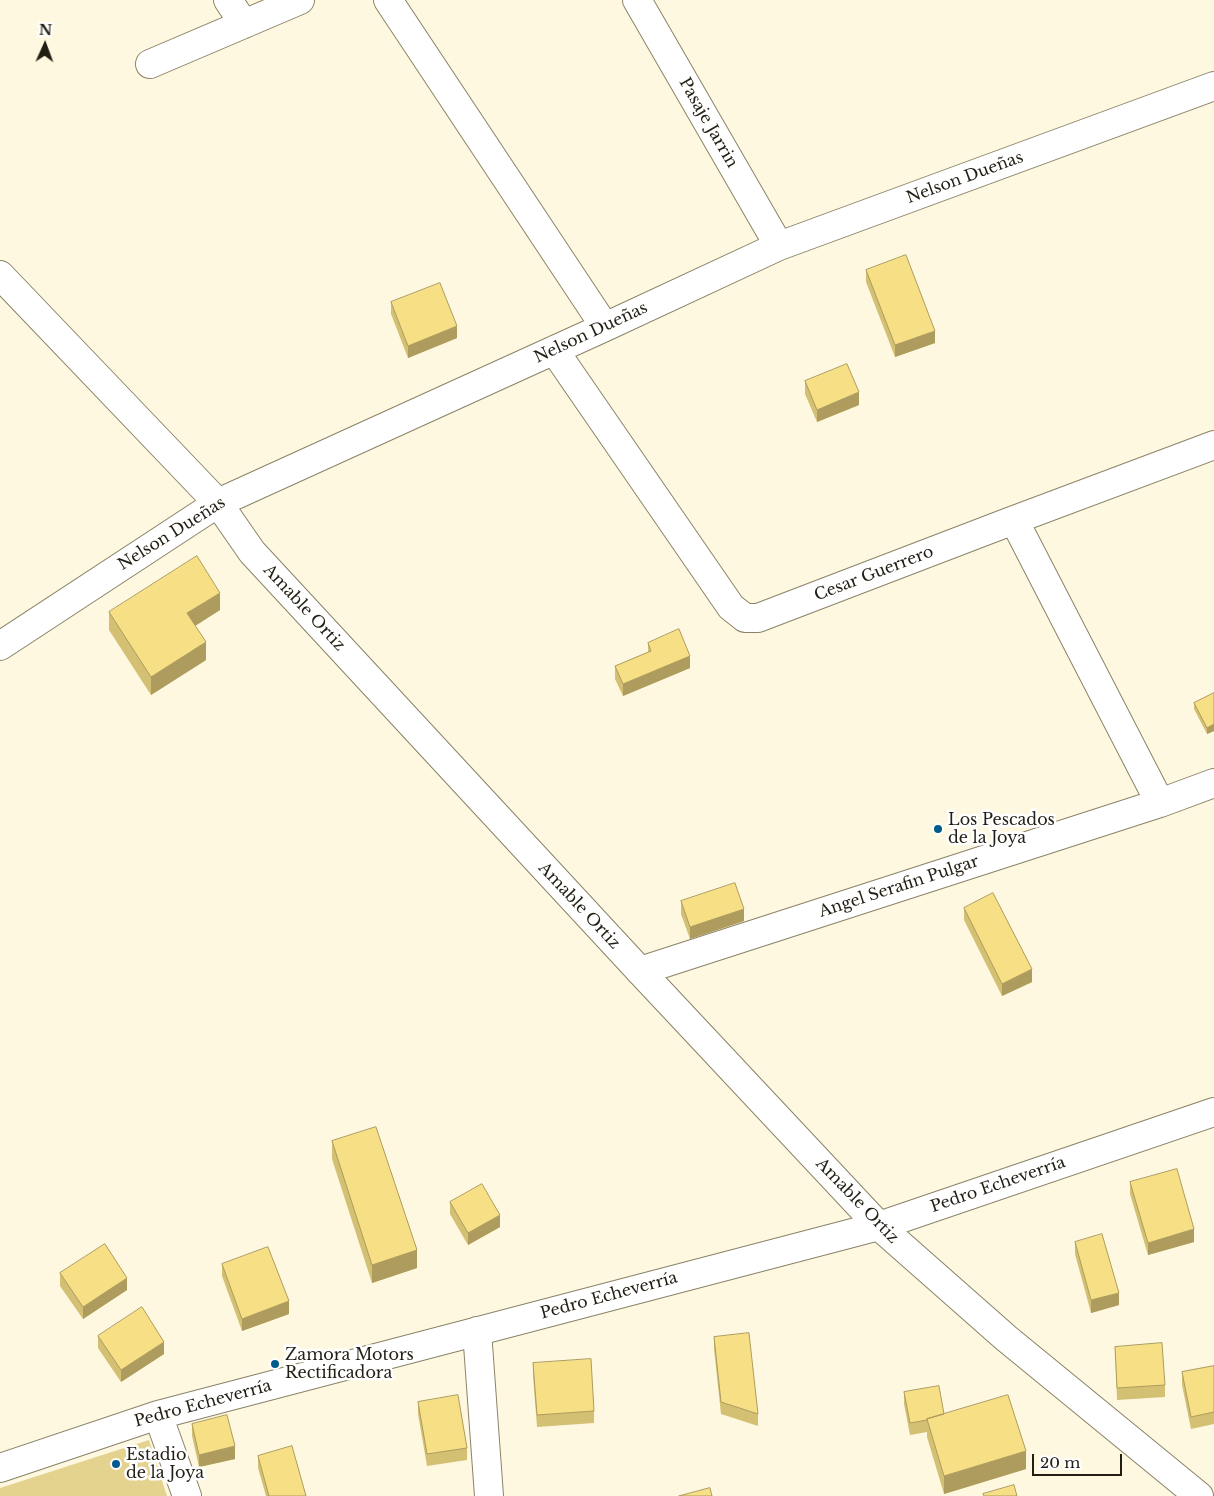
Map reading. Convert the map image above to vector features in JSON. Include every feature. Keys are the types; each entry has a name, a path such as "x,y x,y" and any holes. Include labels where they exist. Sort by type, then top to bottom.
{"street":[{"path":"228,0 244,24"},
{"path":"150,64 300,0"},
{"path":"388,0 605,327"},
{"name":"Pasaje Jarrin","path":"637,0 779,246"},
{"name":"Nelson Dueñas","path":"0,646 218,503 779,246 1214,86"},
{"name":"Amable Ortiz","path":"0,275 218,503 252,552 878,1226 1006,1338 1199,1496"},
{"name":"Cesar Guerrero","path":"554,350 731,607 745,618 758,618 1214,445"},
{"path":"1014,520 1160,803"},
{"name":"Angel Serafin Pulgar","path":"640,971 1214,784"},
{"name":"Pedro Echeverría","path":"0,1468 158,1415 878,1226 1214,1112"},
{"path":"476,1331 490,1496"},
{"path":"158,1415 187,1496"}],"shaded area":[{"name":"Estadio de la Joya","path":"149,1440 167,1496 0,1496 0,1488"}],"building":[{"path":"906,255 935,331 895,345 866,270"},
{"path":"440,283 457,326 408,346 391,302"},
{"path":"847,364 859,392 817,410 805,381"},
{"path":"197,556 220,593 187,613 206,642 151,677 109,612"},
{"path":"679,629 690,656 623,684 615,666 651,651 648,643"},
{"path":"1214,693 1214,724 1207,728 1194,703"},
{"path":"735,883 744,909 690,927 681,901"},
{"path":"993,893 1032,969 1002,984 964,908"},
{"path":"376,1127 417,1250 372,1265 332,1141"},
{"path":"1177,1169 1194,1229 1148,1243 1130,1182"},
{"path":"482,1184 500,1215 468,1233 450,1202"},
{"path":"1102,1234 1119,1293 1091,1300 1075,1242"},
{"path":"105,1244 127,1278 83,1307 60,1273"},
{"path":"268,1247 289,1301 242,1319 222,1264"},
{"path":"142,1307 164,1342 121,1370 98,1336"},
{"path":"749,1333 758,1414 721,1402 714,1337"},
{"path":"1162,1343 1165,1385 1117,1388 1115,1347"},
{"path":"591,1359 594,1411 537,1415 533,1363"},
{"path":"1214,1366 1214,1412 1191,1417 1182,1372"},
{"path":"939,1386 944,1414 910,1423 904,1392"},
{"path":"458,1395 467,1448 427,1454 418,1402"},
{"path":"1008,1395 1026,1451 944,1476 927,1419"},
{"path":"227,1415 235,1446 199,1455 192,1424"},
{"path":"292,1446 306,1496 269,1496 258,1456"},
{"path":"1014,1485 1017,1496 984,1496 983,1494"},
{"path":"710,1488 712,1496 679,1496"}],"place":[{"name":"Los Pescados de la Joya","path":"938,829"},
{"name":"Zamora Motors Rectificadora","path":"275,1364"},
{"name":"Estadio de la Joya","path":"116,1464"}]}
